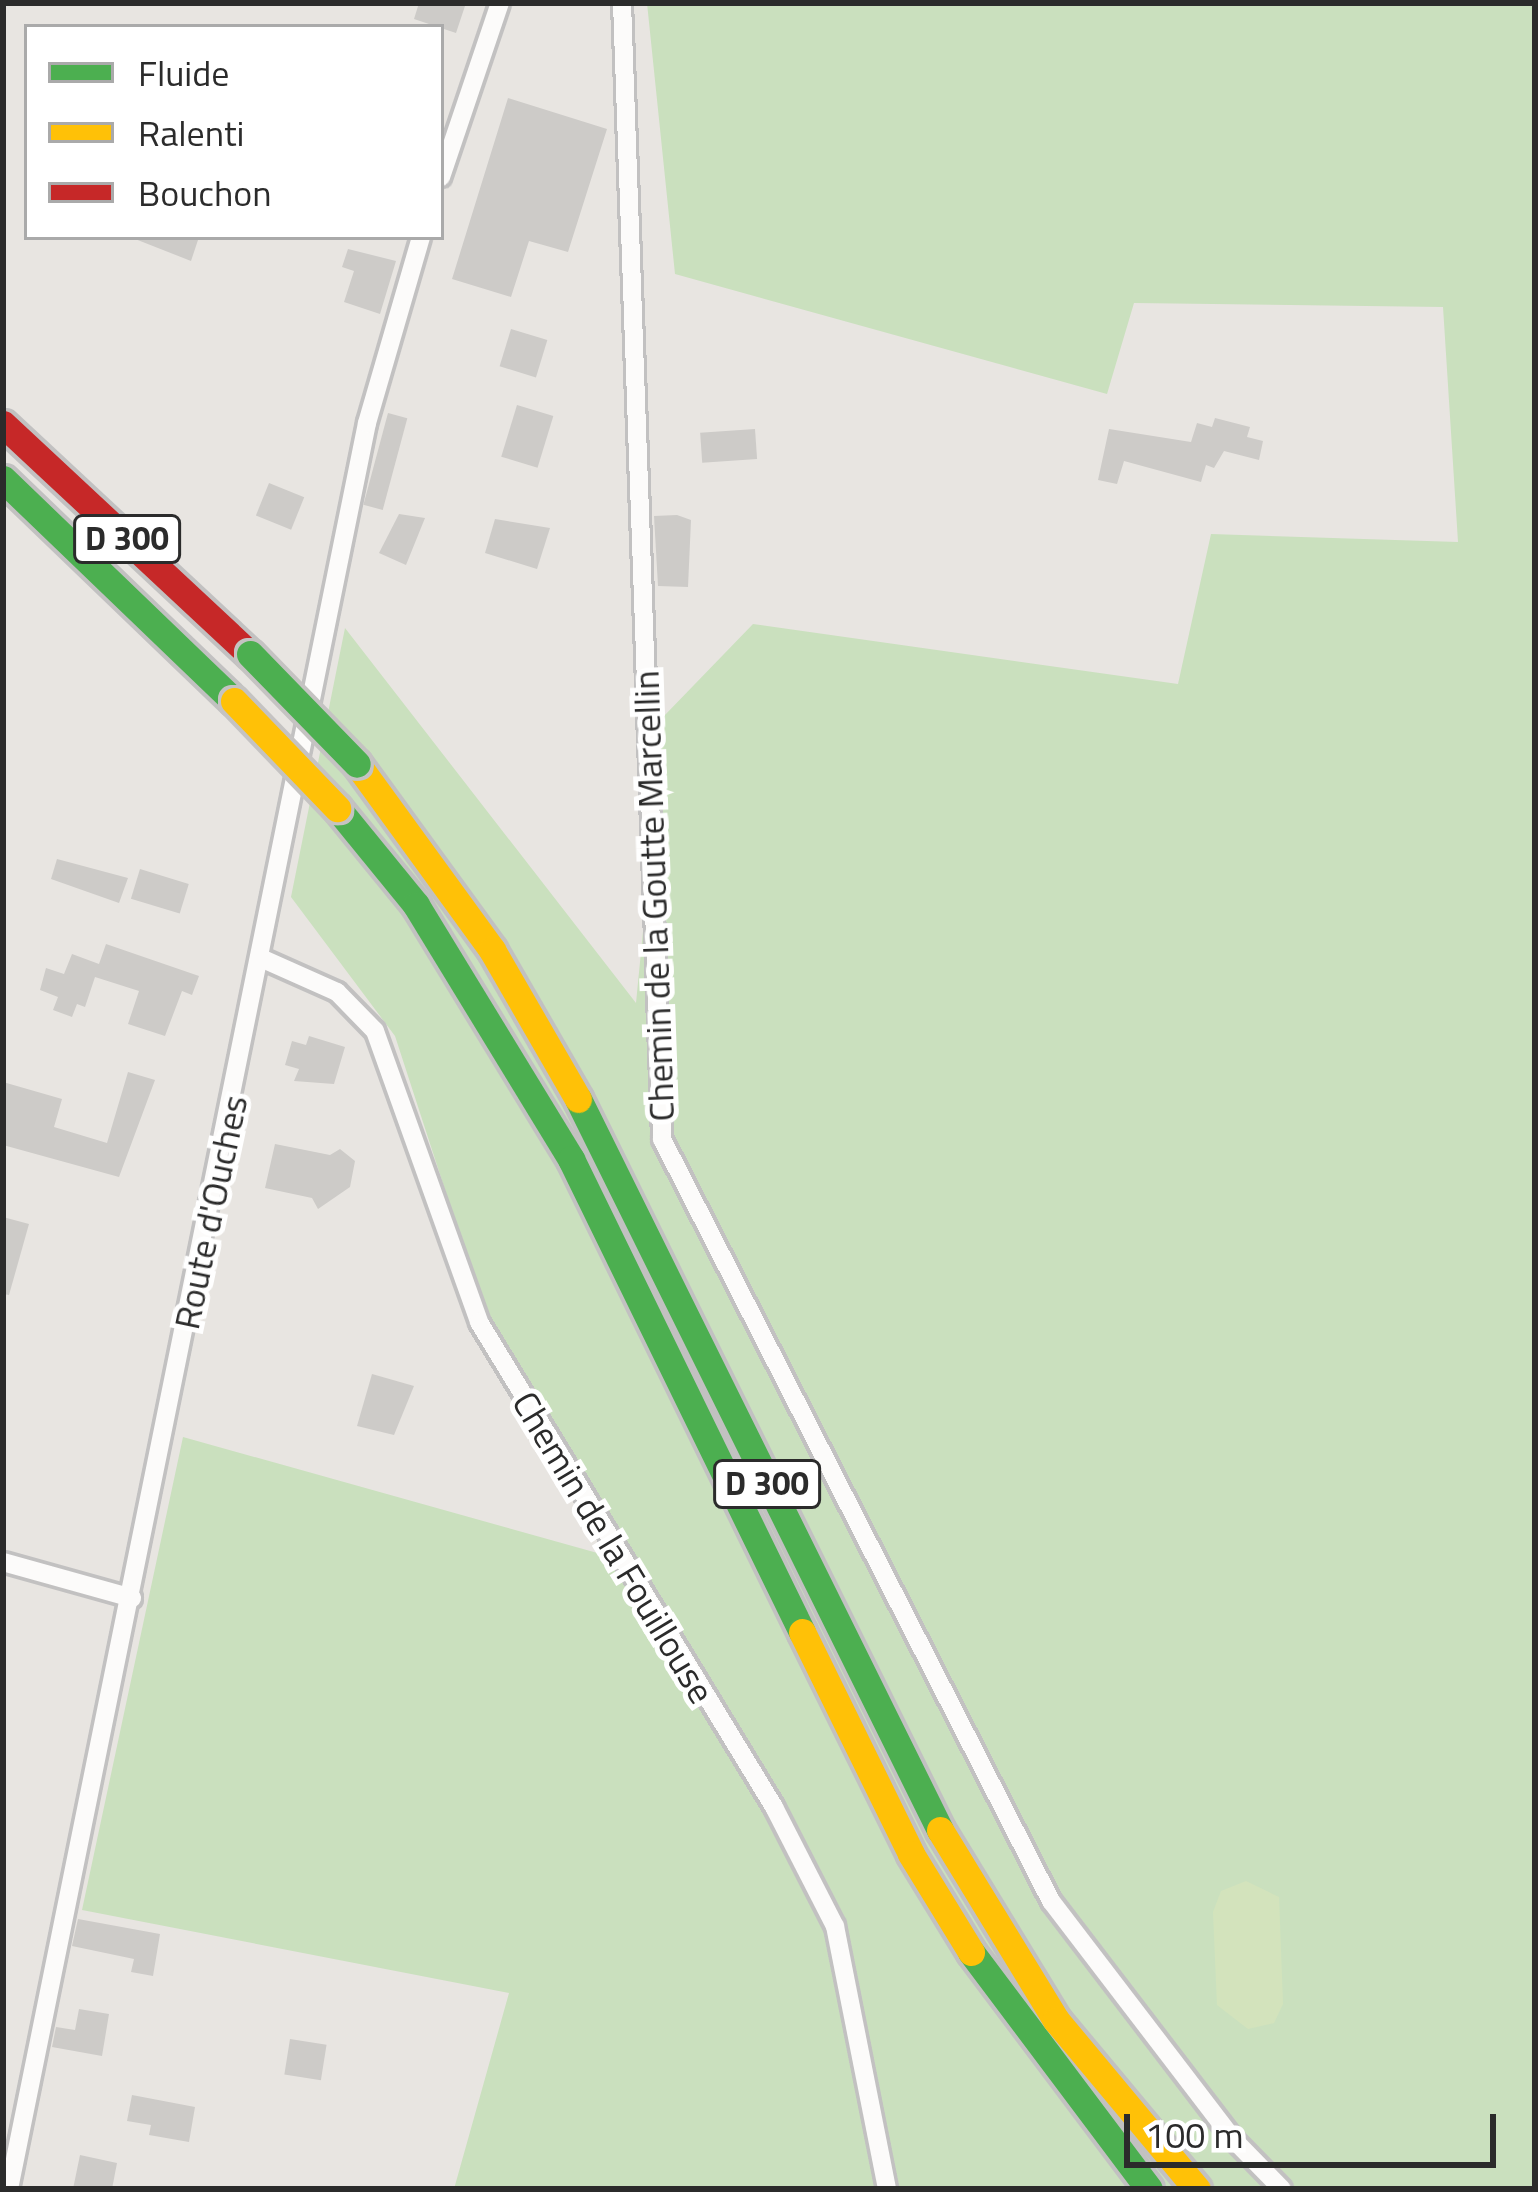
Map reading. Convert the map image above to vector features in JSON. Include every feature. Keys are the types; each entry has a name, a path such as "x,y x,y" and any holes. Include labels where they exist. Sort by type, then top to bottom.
{"main road":[{"name":"D 300","path":"3,424 250,654 357,764 492,950 589,1117 950,1850 1057,2020 1198,2189"},
{"name":"D 300","path":"3,479 234,701 337,808 416,905 571,1160 911,1854 998,1996 1148,2189"}],"street":[{"path":"444,168 500,3"},
{"name":"Chemin de la Goutte Marcellin","path":"622,3 662,1138 1051,1901 1232,2139 1282,2189"},
{"name":"Route d'Ouches","path":"9,2189 367,423 420,240"},
{"name":"Chemin de la Fouillouse","path":"262,959 338,992 375,1031 479,1322 774,1808 825,1906 887,2189"},
{"path":"3,1562 132,1598"}],"green space":[{"path":"647,3 1535,3 1535,2189 454,2189 509,1993 82,1910 183,1437 626,1561 488,1322 395,1036 291,897 345,628 636,1003 664,716 753,624 1178,684 1211,534 1458,542 1443,307 1134,303 1107,394 675,274"},
{"path":"1246,1881 1279,1897 1283,2004 1274,2023 1248,2029 1217,2005 1213,1912 1221,1891"}],"building":[{"path":"419,3 466,3 456,33 444,29 444,24 414,19"},
{"path":"508,98 607,129 568,252 529,241 511,297 452,279"},
{"path":"138,240 198,240 191,261"},
{"path":"348,249 396,261 380,314 344,302 354,271 342,267"},
{"path":"511,329 547,340 536,377 500,366"},
{"path":"517,405 553,416 538,468 501,457"},
{"path":"388,413 407,418 383,510 363,505"},
{"path":"1215,418 1250,427 1247,437 1263,441 1259,460 1224,451 1214,468 1206,465 1201,482 1124,461 1117,484 1098,480 1109,429 1191,442 1197,423 1212,427"},
{"path":"755,429 757,459 702,463 700,433"},
{"path":"269,483 304,497 291,530 256,515"},
{"path":"399,514 425,518 406,565 379,553"},
{"path":"654,516 691,520 688,587 658,586"},
{"path":"495,519 550,528 537,569 485,553"},
{"path":"57,859 128,878 119,903 51,879"},
{"path":"140,869 189,884 180,914 131,899"},
{"path":"106,944 199,976 192,995 182,991 165,1036 128,1024 139,991 95,977 85,1007 77,1004 72,1017 53,1010 58,997 40,990 46,968 64,974 72,954 99,964"},
{"path":"309,1036 345,1047 334,1084 294,1081 299,1069 285,1065 292,1041 306,1045"},
{"path":"128,1072 155,1080 119,1177 3,1145 3,1082 62,1099 54,1127 107,1143"},
{"path":"275,1144 330,1155 340,1149 355,1161 350,1187 318,1209 312,1198 265,1188"},
{"path":"3,1217 29,1224 9,1295 3,1294"},
{"path":"372,1374 414,1386 394,1435 357,1426"},
{"path":"78,1919 160,1934 153,1976 131,1972 134,1959 72,1946"},
{"path":"79,2009 109,2014 102,2056 52,2047 56,2027 75,2030"},
{"path":"290,2039 327,2045 321,2080 284,2075"},
{"path":"132,2095 195,2107 189,2142 149,2135 151,2125 127,2121"},
{"path":"80,2155 117,2163 112,2189 73,2189"}],"traffic: fast":[{"path":"3,479 234,701"},
{"path":"250,654 357,764"},
{"path":"337,808 416,905 571,1159 802,1632"},
{"path":"578,1099 940,1830"},
{"path":"971,1952 1149,2189"}],"traffic: slow":[{"path":"234,701 337,808"},
{"path":"357,764 492,950 578,1099"},
{"path":"802,1632 911,1854 971,1952"},
{"path":"940,1830 1056,2020 1197,2189"}],"traffic: jam":[{"path":"3,424 250,654"}]}
